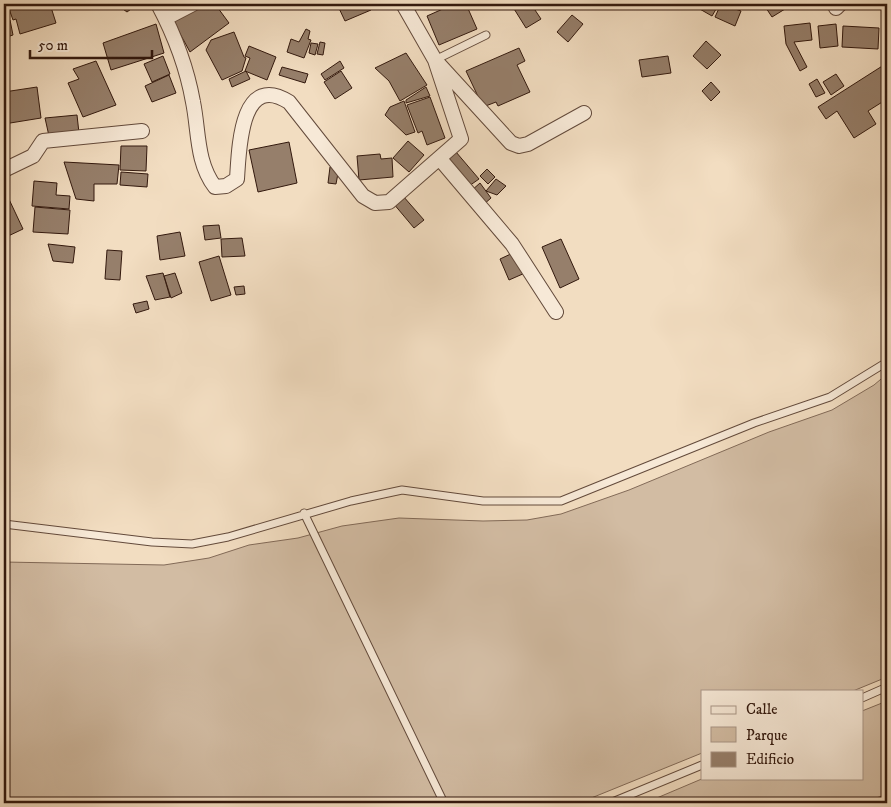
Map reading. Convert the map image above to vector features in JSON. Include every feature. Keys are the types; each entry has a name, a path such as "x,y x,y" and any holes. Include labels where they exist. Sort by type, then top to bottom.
{"street":[{"path":"158,4 166,18 184,66 193,102 201,162 207,176 215,187 226,186 237,179 240,133 250,104 262,96 278,95 288,102 363,196 375,203 388,202 461,139 435,60 403,4"},
{"path":"166,18 193,4"},
{"path":"435,60 510,143 519,146 528,144 584,113"},
{"path":"4,170 33,156 43,141 142,132"},
{"path":"440,159 512,244 556,312"}],"lane":[{"path":"435,60 486,35"},
{"path":"4,524 152,542 192,544 228,536 304,513 402,490 483,501 561,501 595,489 754,423 830,397 887,362"},
{"path":"304,513 444,803"},
{"path":"864,697 887,687"},
{"path":"610,803 701,765"}],"green space":[{"path":"887,374 887,677 855,690 701,690 701,753 579,803 4,803 4,562 164,565 209,558 249,545 298,538 342,526 399,518 483,521 527,520 561,514 629,490 769,432 832,410 874,385"},
{"path":"887,701 887,803 645,803 701,779 864,780 864,710"}],"building":[{"path":"17,4 50,4 56,23 20,34 16,19 13,20 8,6"},
{"path":"116,4 138,4 127,12"},
{"path":"191,4 215,4 229,23 190,52 172,19"},
{"path":"337,4 368,4 371,10 345,21"},
{"path":"454,4 466,4 477,29 439,45 427,16"},
{"path":"511,4 531,4 541,19 526,28"},
{"path":"691,4 719,4 712,16"},
{"path":"721,4 741,11 735,26 715,17"},
{"path":"782,4 785,9 772,17 764,5"},
{"path":"572,15 583,24 568,42 557,32"},
{"path":"10,20 13,35 4,38 4,21"},
{"path":"810,23 812,40 794,42 807,67 800,71 786,44 784,26"},
{"path":"156,24 164,53 111,70 103,43"},
{"path":"836,24 838,46 820,48 818,26"},
{"path":"843,26 879,28 878,49 842,47"},
{"path":"306,29 310,31 308,39 311,40 304,58 287,52 291,39 299,42"},
{"path":"234,32 246,58 242,71 222,80 206,50 211,40"},
{"path":"706,41 721,55 707,69 693,56"},
{"path":"320,42 325,43 323,55 317,54"},
{"path":"311,43 318,44 315,55 309,53"},
{"path":"249,46 276,57 267,80 245,71 250,58 245,56"},
{"path":"519,48 525,61 517,65 530,92 498,106 496,102 483,107 466,71"},
{"path":"406,53 427,85 400,101 389,81 375,68"},
{"path":"163,56 170,74 152,82 144,64"},
{"path":"668,56 671,73 642,77 639,60"},
{"path":"96,61 116,105 83,117 68,83 79,79 73,69"},
{"path":"340,61 344,68 325,80 321,74"},
{"path":"887,63 887,99 868,111 876,124 854,138 837,111 826,119 818,107"},
{"path":"282,67 308,74 305,83 279,75"},
{"path":"246,71 250,79 232,87 229,79"},
{"path":"341,71 352,88 335,99 324,82"},
{"path":"836,74 844,86 831,95 823,82"},
{"path":"169,75 176,93 152,102 145,86"},
{"path":"817,79 825,93 816,97 809,84"},
{"path":"711,82 720,92 711,101 702,91"},
{"path":"37,87 41,118 4,124 4,92"},
{"path":"426,87 430,96 406,103 406,100"},
{"path":"430,97 445,138 427,145 422,131 418,133 407,105"},
{"path":"404,101 415,132 406,135 385,115 390,107"},
{"path":"77,115 79,133 49,136 45,118"},
{"path":"887,140 887,151 882,146"},
{"path":"408,141 424,155 409,172 393,158"},
{"path":"289,142 297,183 258,192 249,150"},
{"path":"121,146 147,146 146,171 120,170"},
{"path":"456,152 479,179 469,186 446,158"},
{"path":"380,154 381,159 392,158 393,177 359,180 357,156"},
{"path":"64,162 119,165 117,184 94,184 94,201 76,199"},
{"path":"330,167 339,168 336,184 328,183"},
{"path":"487,169 495,177 488,184 480,176"},
{"path":"121,172 148,174 147,187 120,185"},
{"path":"496,179 506,186 497,195 486,191"},
{"path":"34,181 57,183 56,195 70,196 69,209 32,206"},
{"path":"480,183 491,198 483,205 471,191"},
{"path":"7,195 23,229 4,238 4,196"},
{"path":"403,196 424,220 414,228 393,203"},
{"path":"35,207 70,210 68,234 33,232"},
{"path":"219,225 221,238 205,240 203,226"},
{"path":"180,232 185,256 160,260 157,236"},
{"path":"242,238 245,256 222,257 221,239"},
{"path":"561,239 579,279 560,288 542,247"},
{"path":"48,244 75,247 73,263 53,261"},
{"path":"107,250 122,251 120,280 105,279"},
{"path":"515,252 525,273 509,280 500,259"},
{"path":"219,256 231,295 211,301 199,262"},
{"path":"163,273 170,297 155,300 146,276"},
{"path":"175,273 182,293 171,298 164,276"},
{"path":"244,286 245,294 236,295 234,287"},
{"path":"147,301 149,309 136,313 133,304"}],"waterway":[{"path":"869,803 887,796"}]}
